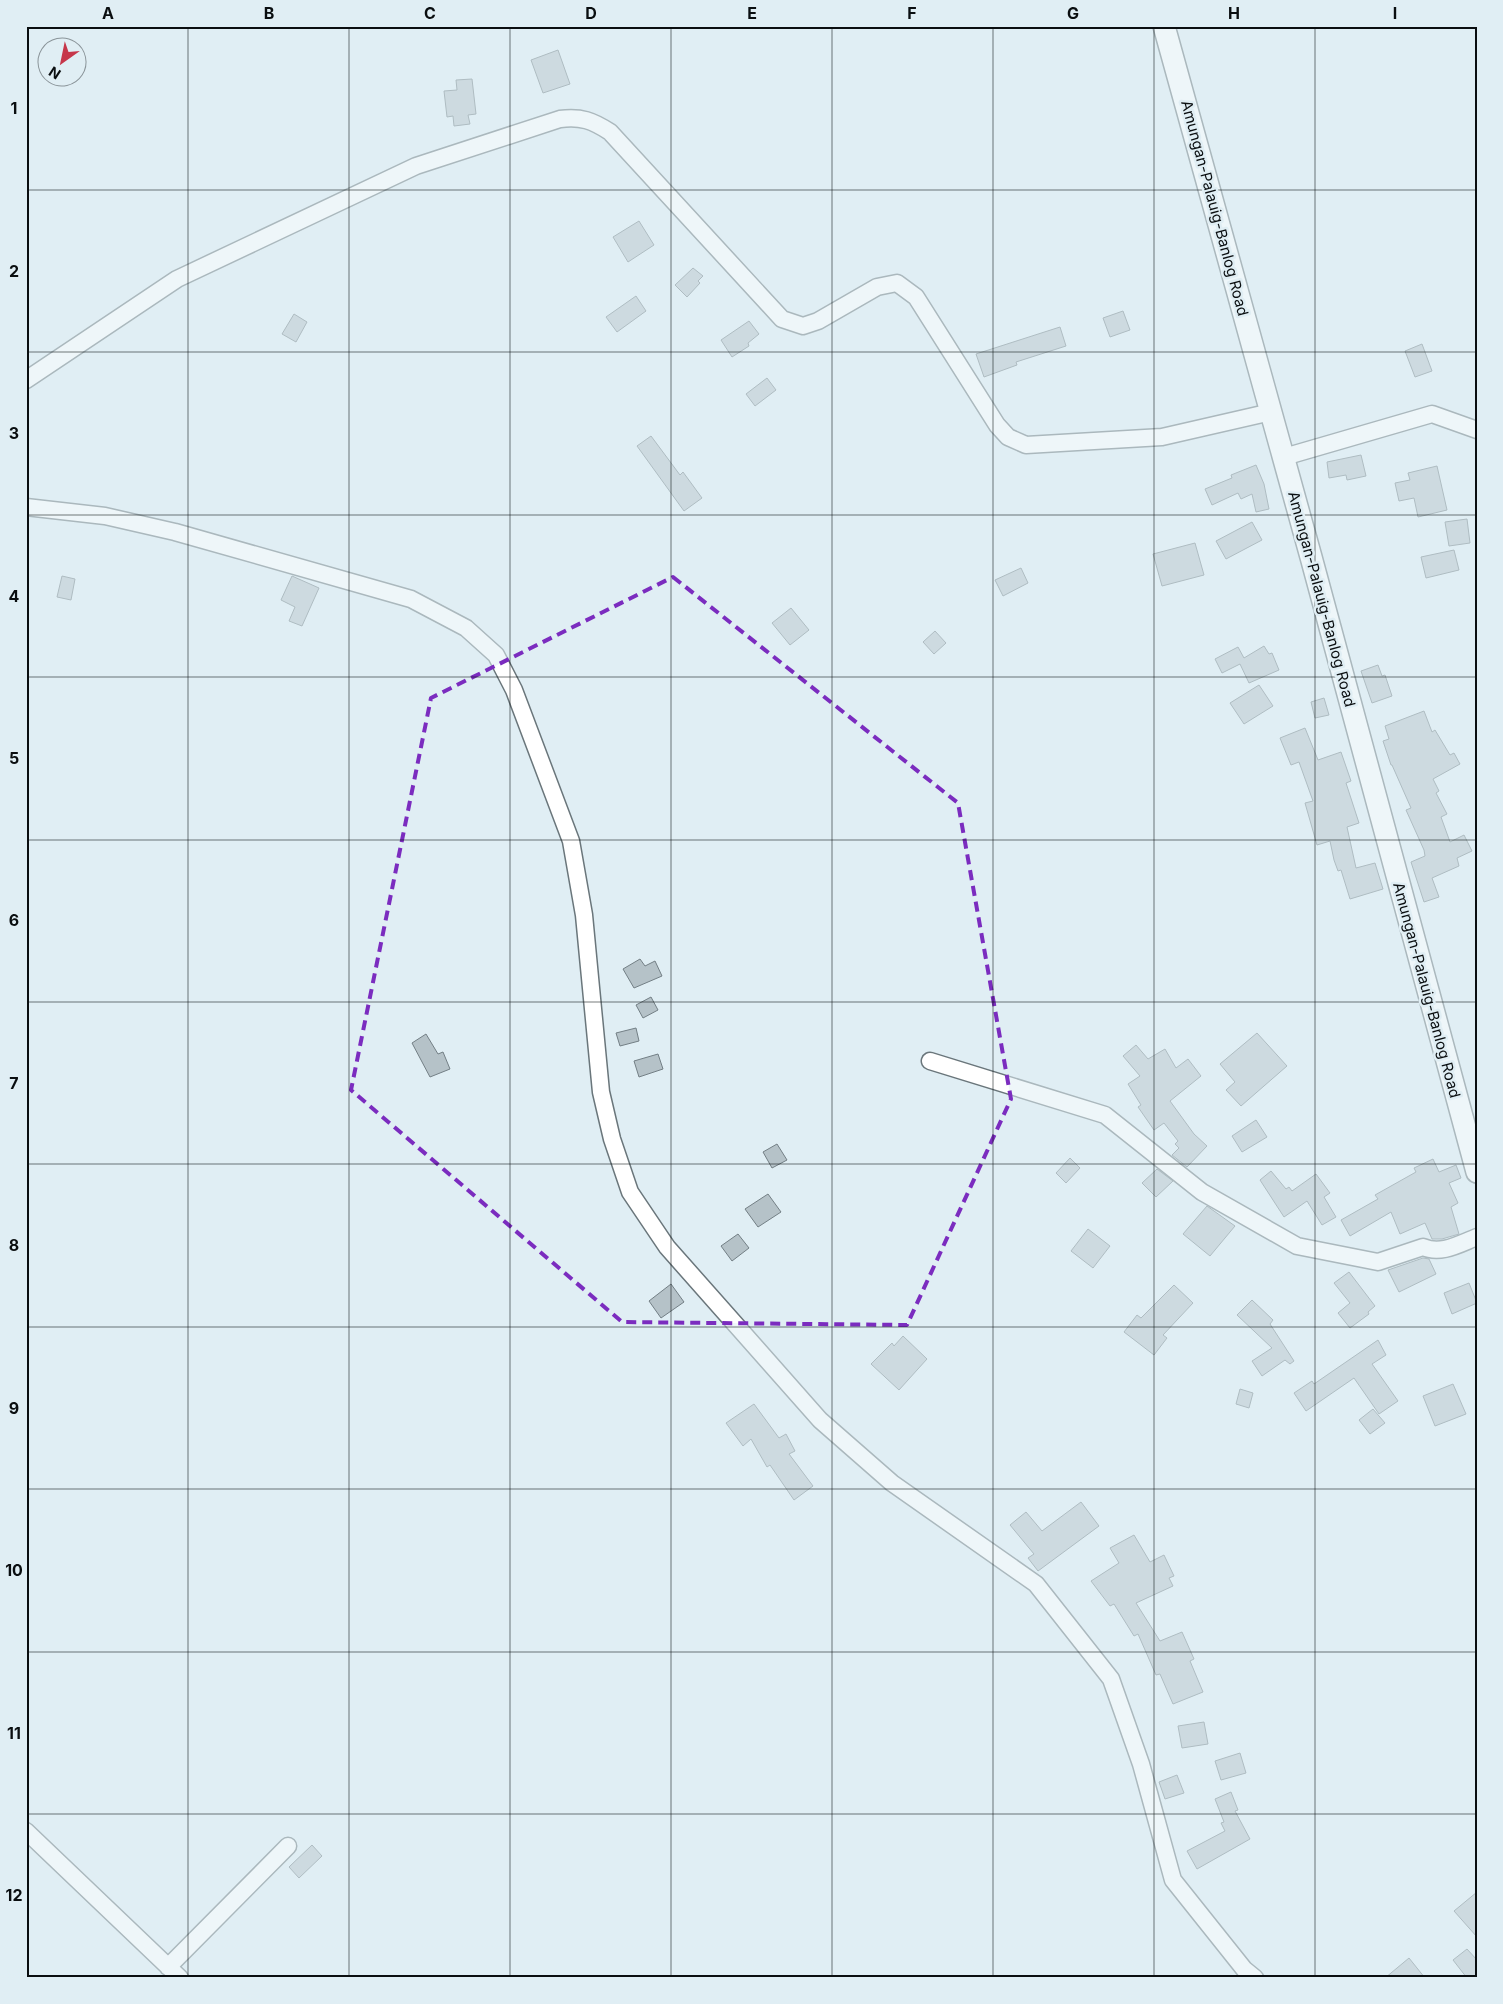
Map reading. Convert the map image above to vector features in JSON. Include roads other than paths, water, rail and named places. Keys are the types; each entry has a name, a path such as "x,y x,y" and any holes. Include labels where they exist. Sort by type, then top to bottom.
{"main road":[{"name":"Amungan-Palauig-Banlog Road","path":"1164,26 1284,457 1477,1172"}],"street":[{"path":"26,380 177,279 416,166 560,119 575,117 593,121 610,132 782,320 803,326 818,321 877,287 897,284 916,297 997,425 1008,437 1026,445 1162,437 1271,412"},
{"path":"1284,457 1432,414 1477,430"},
{"path":"26,508 105,516 176,532 411,599 466,628 496,656 514,690 571,841 584,915 601,1092 612,1139 630,1192 667,1248 820,1420 892,1483 1036,1584 1112,1679 1141,1764 1173,1880 1244,1969 1255,1978"},
{"path":"930,1061 1105,1116 1202,1192 1297,1246 1378,1262 1423,1247 1432,1251 1448,1248 1477,1237"},
{"path":"26,1831 174,1972 288,1846"}]}
